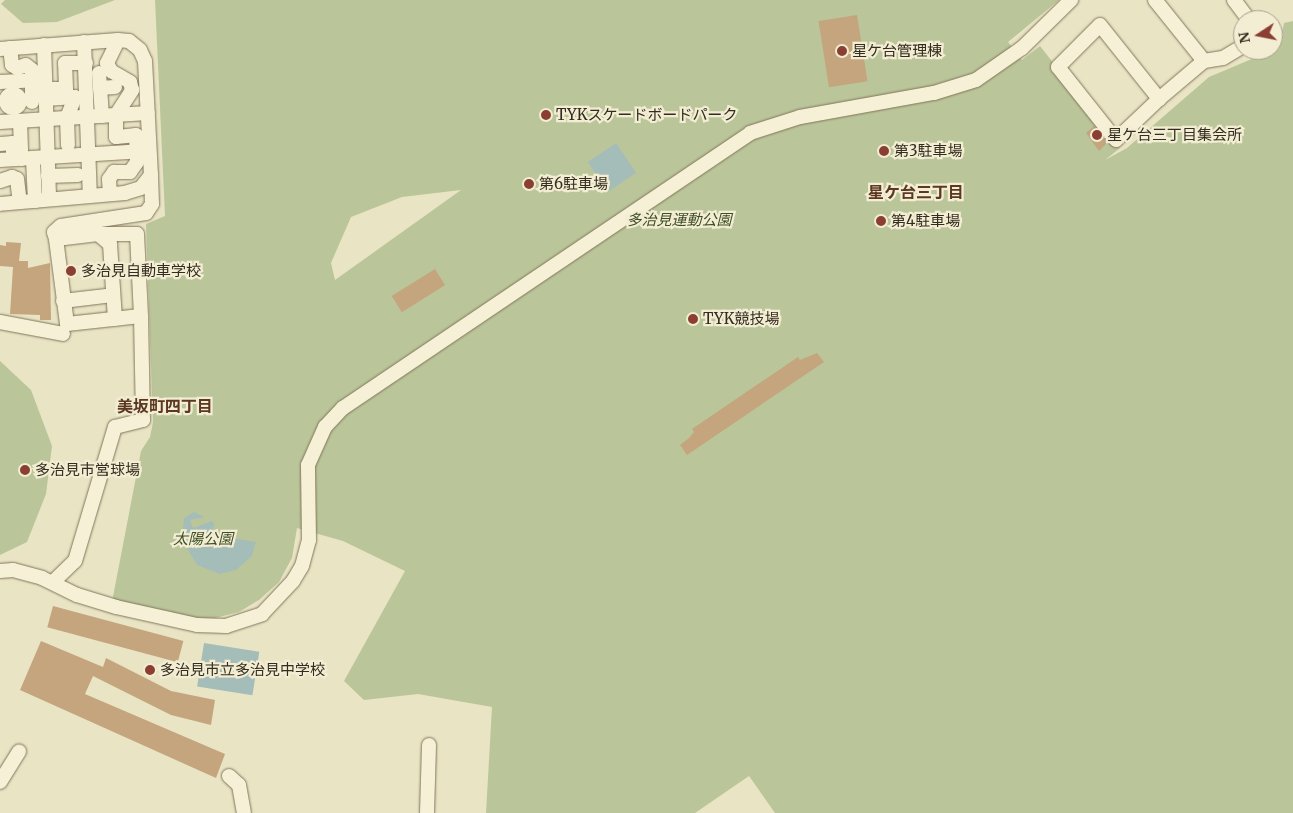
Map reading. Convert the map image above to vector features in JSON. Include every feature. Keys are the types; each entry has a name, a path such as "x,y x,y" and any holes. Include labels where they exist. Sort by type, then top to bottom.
{"street":[{"path":"0,571 13,570 53,582 77,595 116,607 197,625 226,626 262,614 294,581 302,566 308,540 308,465 325,427 343,408 734,142 774,123 951,89 976,80 1022,48 1071,0"},
{"path":"1155,0 1204,61"},
{"path":"1234,0 1242,10"},
{"path":"1159,99 1100,25 1058,67 1116,140 1159,99 1204,61 1224,58 1233,52"},
{"path":"118,40 107,62 111,71 130,82 132,90 116,115 116,137 136,135 151,175 152,204 146,213 61,226 54,232 67,324 141,316"},
{"path":"4,48 118,40 129,41 140,50 145,61 148,112 143,152 135,168 130,172 114,172 109,179 110,194"},
{"path":"84,42 95,116"},
{"path":"35,201 36,177 48,152 42,87 44,45"},
{"path":"0,67 4,67 4,48"},
{"path":"4,48 12,65 30,66 42,87"},
{"path":"13,95 42,87 66,89 65,63 86,63"},
{"path":"90,196 91,155 100,88 99,73"},
{"path":"13,95 42,87 75,97 67,118 72,145 17,160"},
{"path":"100,88 115,87"},
{"path":"0,122 148,112"},
{"path":"17,160 26,142 20,121"},
{"path":"0,144 12,143 17,160 36,177 50,199"},
{"path":"48,152 91,155 143,152"},
{"path":"0,204 110,194 141,188 151,175"},
{"path":"0,181 12,177 17,179 20,202"},
{"path":"36,177 72,178"},
{"path":"53,582 75,561 114,427 143,420 138,234 113,233 56,239"},
{"path":"113,233 118,319"},
{"path":"98,234 110,244 113,295 118,319"},
{"path":"63,301 113,295"},
{"path":"0,322 63,334"},
{"path":"427,813 429,745"},
{"path":"0,782 19,751"},
{"path":"230,776 239,785 244,813"}],"green space":[{"path":"5,0 115,0 57,22 23,23 1,4"},
{"path":"155,0 1059,0 1008,42 1022,60 1040,46 1120,148 1105,160 1127,148 1209,77 1249,60 1283,60 1284,23 1293,21 1293,813 775,813 749,776 695,813 486,813 492,707 418,694 364,700 344,681 405,571 343,541 297,528 292,558 279,582 259,600 239,612 203,621 112,602 141,451 150,437 153,422 146,224 165,216","holes":["461,190 335,280 331,263 351,217 402,197"]},
{"name":"多治見市営球場","path":"0,361 31,390 52,446 46,494 27,542 0,555"}],"water":[{"path":"616,143 636,173 608,192 588,162"},
{"path":"194,512 205,517 190,520 193,528 212,521 215,525 212,529 225,537 256,542 252,556 236,570 220,574 197,565 187,548 183,530 184,518"},
{"path":"204,643 259,652 252,695 197,686"}],"building":[{"name":"星ケ台管理棟","path":"857,15 867,81 829,87 818,21"},
{"name":"星ケ台三丁目集会所","path":"1094,126 1107,143 1099,151 1086,133"},
{"path":"6,242 21,243 19,261 28,261 28,268 50,263 51,320 40,320 40,315 10,314 13,267 0,266 0,245 6,246"},
{"path":"435,269 445,285 402,312 392,296"},
{"path":"817,353 824,362 687,455 680,445 694,432 692,429 798,357 800,360"},
{"path":"53,606 183,641 178,662 47,627"},
{"path":"41,641 103,667 106,658 171,691 215,700 211,725 171,715 93,676 85,694 225,754 216,778 20,690"}],"place":[{"name":"星ケ台管理棟","path":"842,51"},
{"name":"TYKスケードボードパーク","path":"546,115"},
{"name":"星ケ台三丁目集会所","path":"1097,135"},
{"name":"第3駐車場","path":"884,151"},
{"name":"第6駐車場","path":"529,184"},
{"name":"第4駐車場","path":"881,221"},
{"name":"多治見自動車学校","path":"71,271"},
{"name":"TYK競技場","path":"693,319"},
{"name":"多治見市営球場","path":"25,470"},
{"name":"多治見市立多治見中学校","path":"150,670"}],"district":[{"name":"星ケ台三丁目","path":"916,192"},
{"name":"美坂町四丁目","path":"165,406"}],"park label":[{"name":"多治見運動公園","path":"679,220"},
{"name":"太陽公園","path":"203,539"}]}
